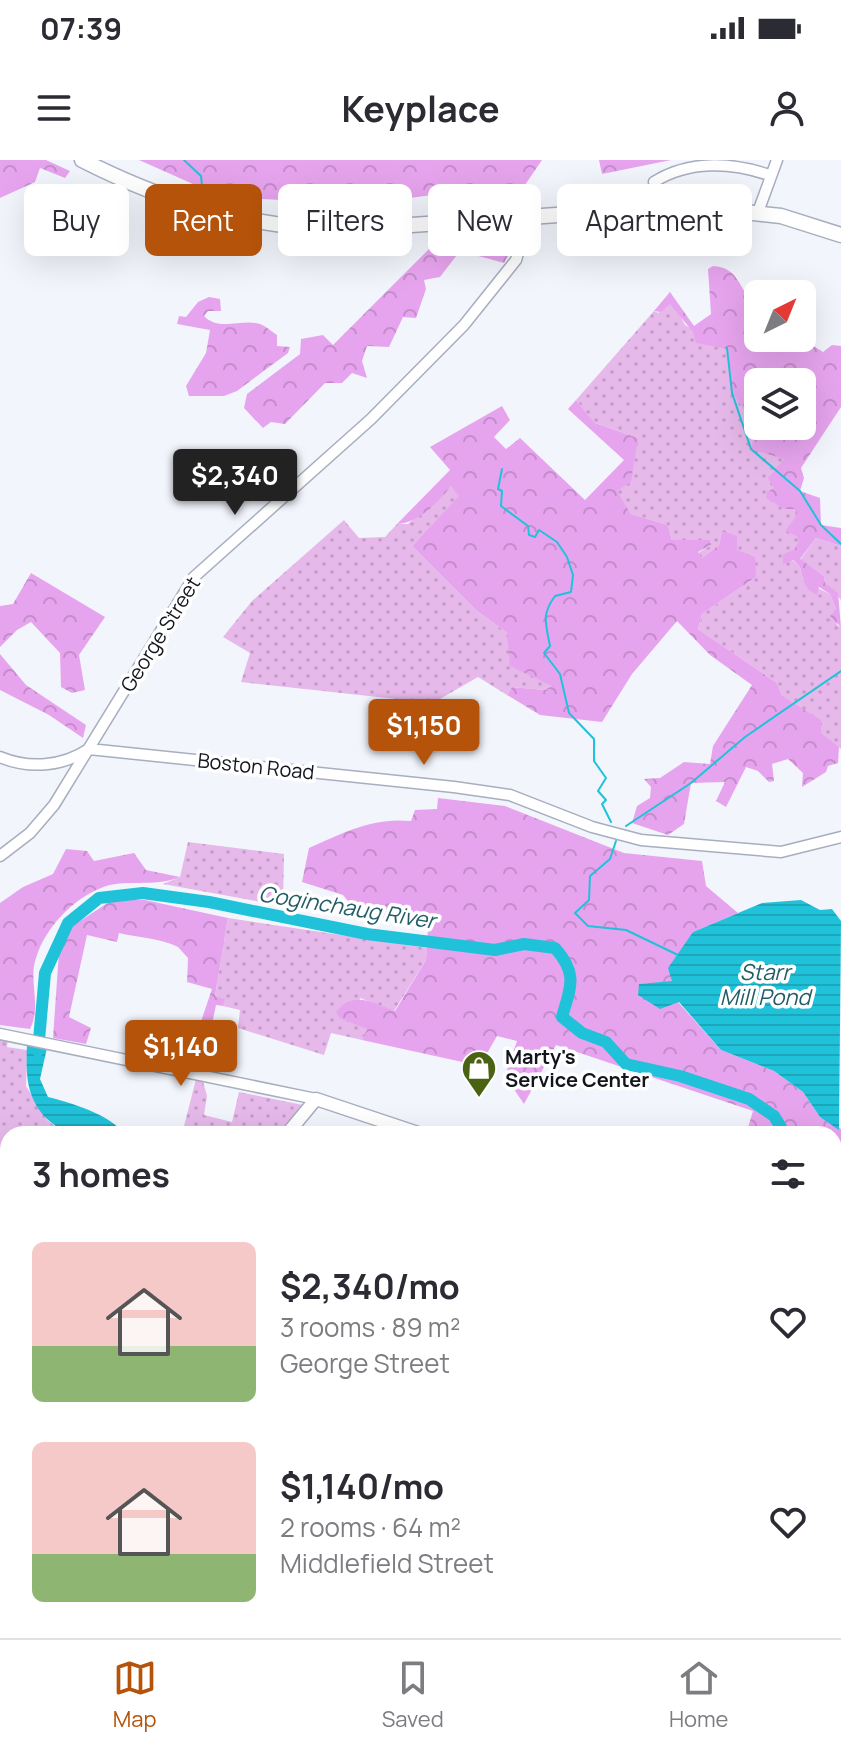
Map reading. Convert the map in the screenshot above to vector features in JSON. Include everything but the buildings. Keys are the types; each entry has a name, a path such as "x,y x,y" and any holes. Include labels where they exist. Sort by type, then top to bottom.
{"highway":[{"path":"82,160 173,201 279,226 353,229 428,224"},
{"path":"541,216 676,206 758,212 841,235"}],"main road":[{"path":"294,1126 316,1099 392,1126"}],"street":[{"path":"758,212 777,160"},
{"path":"654,182 671,172 705,164 730,165 769,175"},
{"name":"George Street","path":"0,856 30,833 54,805 194,577 371,419 464,325 517,256"},
{"name":"Boston Road","path":"0,757 35,765 74,759 89,749 510,795 617,834 709,848 781,852 841,837"},
{"path":"0,1034 316,1099"}],"shaded area":[{"path":"670,303 677,309 685,325 727,348 732,393 744,408 744,440 770,440 785,459 774,488 779,504 796,509 800,541 792,560 800,567 803,581 830,594 836,609 837,625 841,627 841,749 820,733 820,720 780,695 777,683 698,629 702,614 756,577 722,532 719,545 702,558 698,553 711,545 672,540 668,525 631,514 616,491 638,438 595,423 576,400 654,311 658,313"},
{"path":"452,485 460,496 412,546 476,610 507,633 553,686 545,690 512,687 507,695 478,677 433,703 241,682 250,653 223,637 252,601 344,520 359,538 385,537 397,524 408,524"},
{"path":"816,538 841,546 841,600 825,583 824,576 800,560"},
{"path":"188,842 284,854 283,906 163,884 180,877"},
{"path":"228,918 427,948 426,960 394,1011 360,998 355,1022 367,1029 362,1040 331,1033 324,1055 238,1028 240,1010 223,1006 224,999 215,996"},
{"path":"0,1039 8,1040 7,1047 27,1050 26,1086 47,1120 55,1126 0,1126"},
{"path":"202,1078 207,1096 204,1115 232,1122 239,1092 303,1105 287,1126 184,1126 196,1079"}],"green space":[{"path":"0,160 46,160 70,171 65,178 40,168 35,182 24,184 24,187 0,198"},
{"path":"139,160 542,160 526,184 428,184 428,196 412,198 412,184 278,184 278,200 262,199 262,184 193,184"},
{"path":"599,160 671,160 602,174"},
{"path":"428,250 428,256 456,256 440,277 424,280 426,289 416,318 403,317 389,347 367,346 362,361 367,378 352,373 342,383 325,383 285,424 271,422 263,428 244,408 247,394 300,354 301,339 323,335 333,345"},
{"path":"478,256 508,256 504,263"},
{"path":"722,267 734,275 744,290 744,352 816,352 816,348 823,352 832,345 841,346 841,407 801,468 804,478 800,491 820,498 821,525 841,528 841,546 816,538 800,559 824,576 825,583 838,593 841,627 830,616 836,609 830,594 819,587 817,595 809,590 800,567 793,560 783,564 783,554 794,550 799,541 797,536 785,531 795,518 796,509 784,509 766,498 767,492 774,488 768,478 784,459 751,449 753,440 816,440 816,368 744,368 744,409 732,393 727,349 696,343 693,332 670,304 661,312 654,311 670,292 694,326 711,314 708,269"},
{"path":"209,297 220,299 221,311 208,311 204,316 210,321 260,324 277,335 277,346 290,347 288,353 237,391 224,396 189,396 186,386 206,353 210,330 177,324 179,316 186,317 198,302"},
{"path":"576,400 595,423 638,438 631,482 617,491 631,514 668,525 672,540 710,540 711,545 698,552 702,558 719,545 722,531 737,536 737,550 755,557 756,577 702,614 698,629 777,683 781,695 821,720 821,733 839,747 838,763 828,766 826,772 802,787 803,773 788,759 772,764 774,781 769,782 758,771 746,767 726,807 716,801 725,782 691,783 684,824 668,835 632,823 637,806 650,798 651,787 644,779 660,778 684,762 710,764 713,746 752,685 710,655 677,621 632,674 602,722 540,715 507,695 512,687 545,690 552,686 510,666 507,633 476,610 412,546 459,496 451,486 420,516 397,524 450,470 430,447 502,406 510,420 494,437 506,449 520,438 585,500 624,460 568,409"},
{"path":"31,573 105,617 79,655 85,690 72,693 61,687 60,653 31,622 17,630 0,647 0,606 13,604"},
{"path":"0,654 26,685 86,725 83,738 49,715 0,690"},
{"path":"438,798 505,806 624,853 702,861 706,886 738,913 693,932 672,982 640,984 678,1002 721,1050 774,1071 803,1092 820,1117 836,1126 748,1126 753,1111 556,1045 524,1104 505,1076 517,1041 497,1036 482,1062 467,1063 362,1040 367,1029 340,1018 336,1012 349,1001 356,1000 395,1011 426,960 429,913 387,919 358,913 343,895 302,882 309,848 371,824 411,821 415,810 437,809"},
{"path":"66,849 87,851 94,861 134,853 146,870 180,877 160,882 110,885 80,899 61,916 40,947 33,975 35,1011 30,1029 0,1025 0,903 23,887 53,874"},
{"path":"112,900 145,900 228,918 215,996 225,999 223,1006 216,1005 207,1049 191,1051 212,989 187,982 188,958 178,947 119,933 117,942 87,935 69,1017 91,1028 86,1044 53,1038 59,952 71,927"}],"water":[{"name":"Starr Mill Pond","path":"801,900 820,910 832,909 841,921 839,1126 833,1126 820,1117 803,1092 774,1071 721,1050 679,1002 660,1009 638,995 639,984 672,981 668,968 693,932 762,903"},
{"path":"27,1044 47,1048 40,1079 48,1097 100,1115 117,1126 55,1126 38,1109 27,1073"}],"waterway":[{"path":"184,160 201,176 202,184"},
{"path":"727,348 732,393 751,449 800,491 821,525 841,544"},
{"path":"502,469 498,489 502,491 501,506 528,526 529,535 535,537 539,530 557,542 567,557 573,575 571,592 555,596 548,609 546,620 550,646 544,653 560,674 569,713 594,739 594,761 606,778 598,791 606,800 602,804 611,822"},
{"path":"626,826 691,783 745,737 841,671"},
{"path":"616,841 610,859 590,876 589,900 575,913 588,926 626,930 678,955"},
{"name":"Coginchaug River","path":"38,1051 45,973 68,923 99,898 143,893 209,902 367,934 495,950 524,944 555,948 570,973 562,1017 582,1033 606,1042 626,1064 680,1076 749,1099 774,1116 780,1126"}],"place":[{"name":"Marty's Service Center","path":"479,1099"}]}
